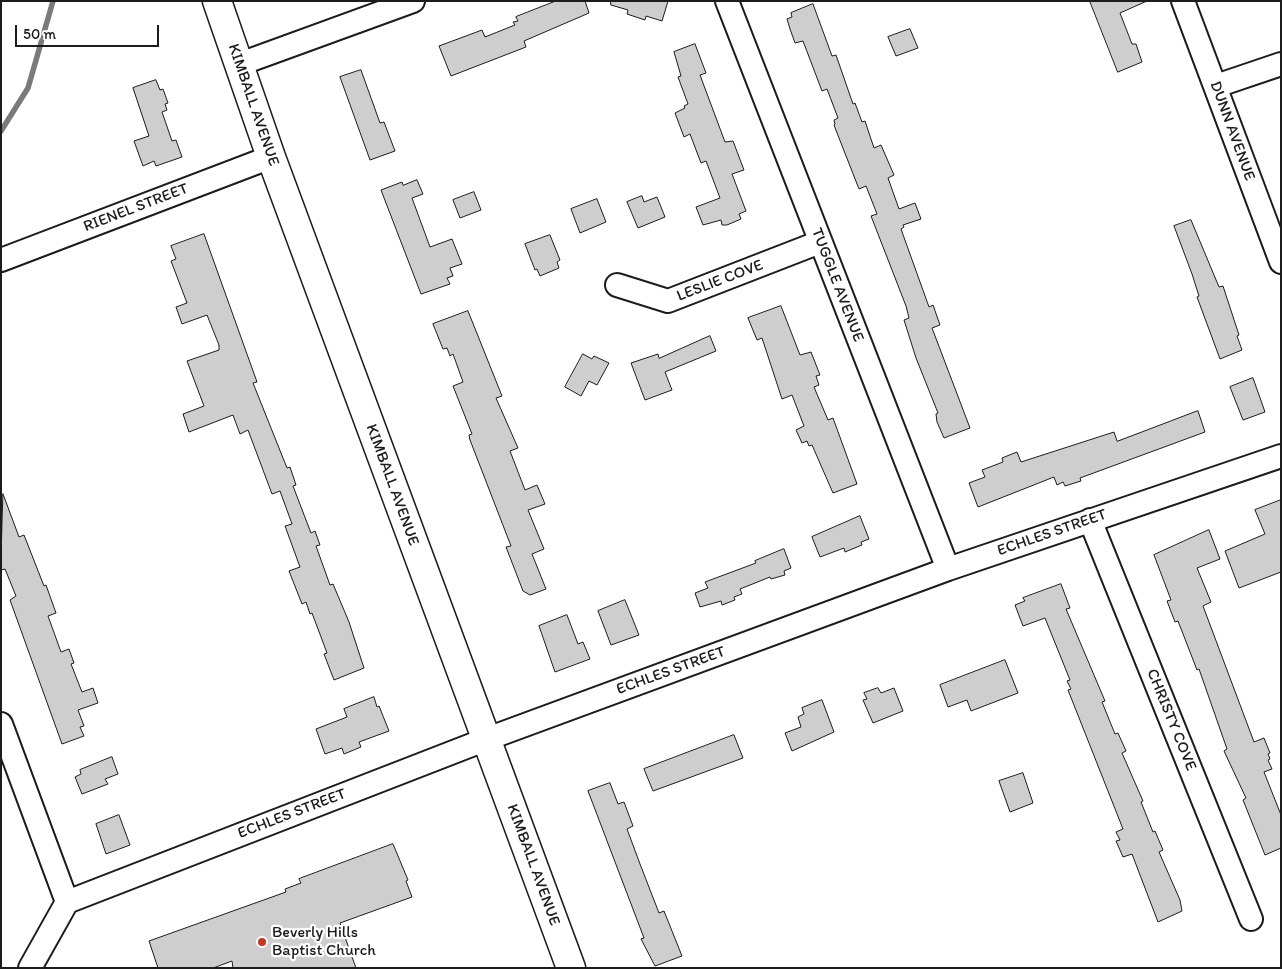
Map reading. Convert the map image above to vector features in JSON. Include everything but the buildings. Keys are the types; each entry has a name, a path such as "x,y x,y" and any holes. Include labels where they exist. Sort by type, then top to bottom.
{"main road":[{"name":"KIMBALL AVENUE","path":"217,1 271,157 571,968"}],"street":[{"path":"240,64 413,1"},
{"name":"TUGGLE AVENUE","path":"727,1 948,569"},
{"name":"DUNN AVENUE","path":"1183,1 1281,262"},
{"path":"1216,86 1281,64"},
{"name":"RIENEL STREET","path":"1,260 271,157"},
{"name":"LESLIE COVE","path":"617,286 668,301 820,242"},
{"name":"ECHLES STREET","path":"67,902 486,738 948,569 1281,456"},
{"name":"CHRISTY COVE","path":"1090,520 1251,919"},
{"path":"1,724 67,902 30,968"}],"waterway":[{"path":"1,131 28,88 53,1"}],"place":[{"name":"Beverly Hills Baptist Church","path":"262,942"}]}
